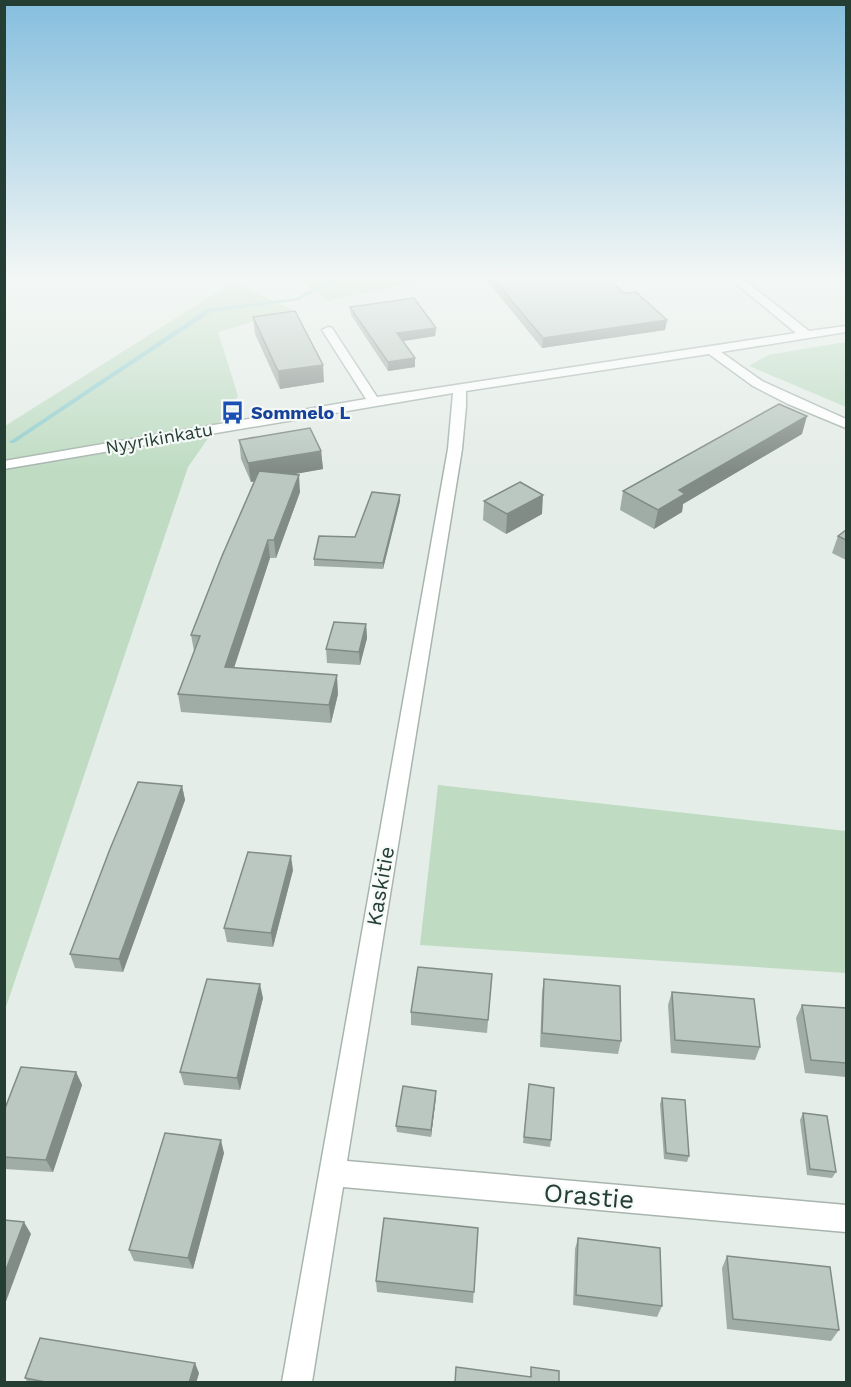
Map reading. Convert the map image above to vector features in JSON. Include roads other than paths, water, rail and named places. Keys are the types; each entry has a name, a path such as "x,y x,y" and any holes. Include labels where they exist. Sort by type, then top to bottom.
{"street":[{"path":"335,341 374,402"},
{"name":"Nyyrikinkatu","path":"4,465 459,388 767,341"},
{"path":"711,349 737,373 800,405 846,424"},
{"name":"Kaskitie","path":"297,1383 455,449 460,406 459,388"},
{"name":"Orastie","path":"332,1173 846,1219"}],"waterway":[{"path":"12,442 163,341"}],"place":[{"name":"Sommelo L","path":"233,412"}]}
